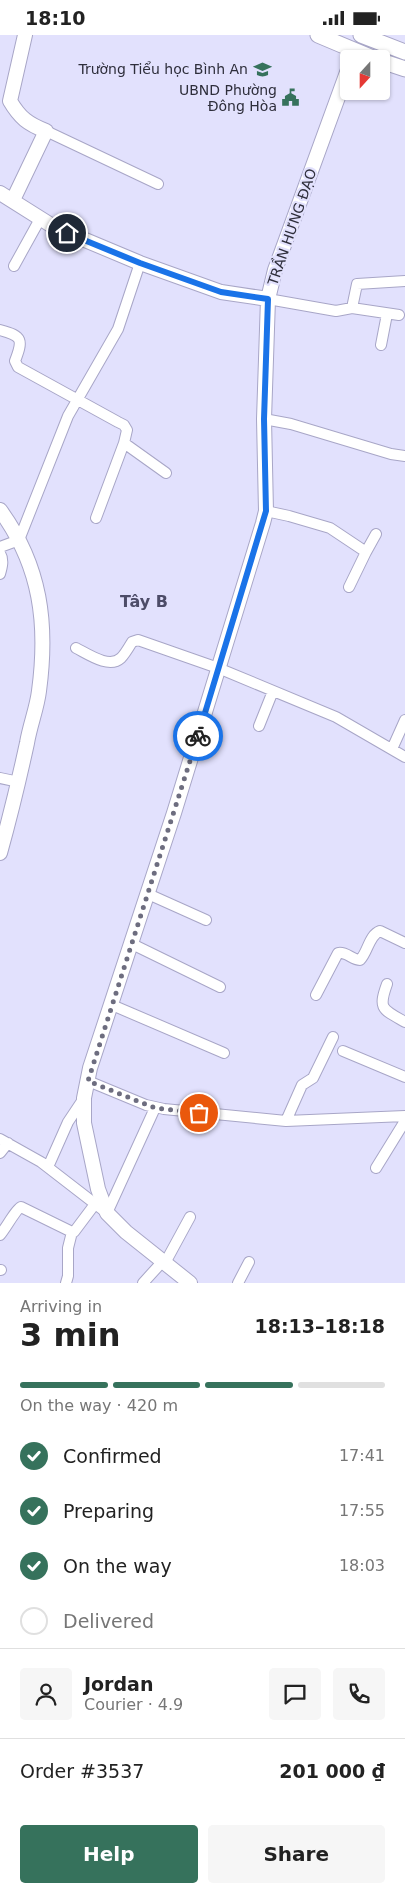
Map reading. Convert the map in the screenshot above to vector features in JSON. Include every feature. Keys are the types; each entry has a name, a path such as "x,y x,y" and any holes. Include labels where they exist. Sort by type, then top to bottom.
{"main road":[{"path":"12,200 46,131 28,123 15,110 10,101 25,35"},
{"path":"318,35 344,50"},
{"path":"355,50 361,35 405,52"},
{"path":"390,64 405,69"},
{"name":"TRẦN HƯNG ĐẠO","path":"190,1283 126,1232 107,1213 98,1189 89,1151 84,1123 84,1098 266,511 264,419 268,299 275,270 340,92"},
{"path":"0,193 40,219 80,239 140,263 221,292 268,299"},
{"path":"0,510 19,540 39,595 42,636 39,693 19,782 0,853"}],"street":[{"path":"46,131 158,184"},
{"path":"14,266 40,219"},
{"path":"0,547 19,540 68,416 118,329 140,263"},
{"path":"352,308 358,284 405,281"},
{"path":"268,299 336,311 352,308 399,315"},
{"path":"381,345 387,314"},
{"path":"0,330 12,333 18,336 20,340 20,346 14,361 18,367 124,425 127,430 96,518"},
{"path":"264,419 291,424 391,454 405,456"},
{"path":"124,443 166,473"},
{"path":"266,511 330,528 366,552"},
{"path":"349,587 376,534"},
{"path":"0,553 2,566 0,574"},
{"path":"76,649 106,662 113,662 120,659 132,642 138,641 218,668 336,717 405,757"},
{"path":"259,726 273,691"},
{"path":"392,749 405,720"},
{"path":"0,778 19,782"},
{"path":"148,894 206,920"},
{"path":"316,995 338,953 343,953 360,960 374,934 380,931 405,943"},
{"path":"132,944 220,987"},
{"path":"387,984 381,1001 382,1005 392,1015 405,1022"},
{"path":"112,1005 224,1053"},
{"path":"286,1121 302,1085 313,1078 333,1037"},
{"path":"343,1051 405,1077"},
{"path":"88,1081 155,1108 286,1121 405,1116"},
{"path":"48,1167 68,1122 84,1098"},
{"path":"0,1153 4,1141 48,1167 107,1213 155,1108"},
{"path":"376,1168 405,1121"},
{"path":"66,1283 68,1276 68,1248 72,1232 74,1232 95,1204"},
{"path":"0,1235 13,1218 17,1209 21,1207 72,1232"},
{"path":"144,1283 164,1262 190,1217"},
{"path":"238,1283 249,1262"}],"way so far":[{"path":"198,736 120,982 90,1069 88,1081 155,1108 199,1113"}],"place":[{"name":"Trường Tiểu học Bình An","path":"262,69"},
{"name":"UBND Phường Đông Hòa","path":"291,98"}],"district":[{"name":"Tây B","path":"144,601"}],"route":[{"path":"67,233 140,263 221,292 268,299 264,419 266,511 198,736"}]}
